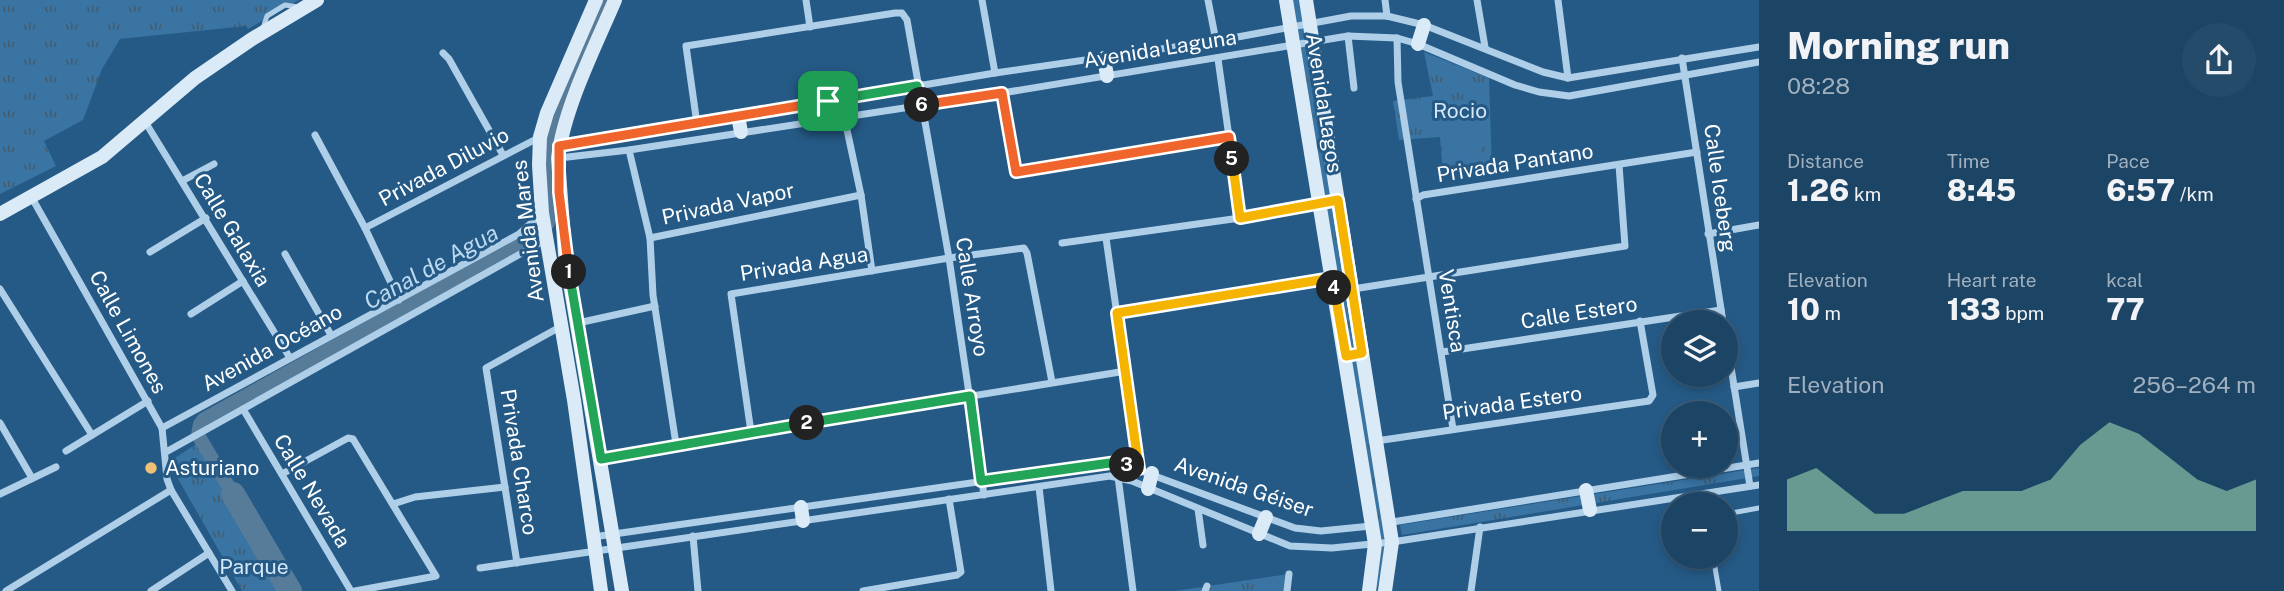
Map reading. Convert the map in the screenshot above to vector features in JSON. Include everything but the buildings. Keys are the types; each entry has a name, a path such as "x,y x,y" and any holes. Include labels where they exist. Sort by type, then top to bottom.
{"street":[{"name":"Avenida Mares","path":"596,0 552,101 540,137 539,179 601,591"},
{"name":"Avenida Mares","path":"615,0 575,97 558,152 563,235 622,591"},
{"path":"698,124 686,46 810,27 806,0"},
{"path":"985,0 995,73"},
{"path":"1208,0 1216,41"},
{"name":"Avenida Lagos","path":"1286,0 1375,544 1369,591"},
{"name":"Avenida Lagos","path":"1306,0 1390,523 1392,542 1385,591"},
{"path":"1385,0 1387,16"},
{"path":"1477,0 1485,47"},
{"path":"1558,0 1568,78"},
{"path":"0,214 33,198 102,157 195,78 311,4"},
{"name":"Calle Arroyo","path":"810,27 895,13 902,13 907,20 949,258 984,495"},
{"name":"Avenida Laguna","path":"558,152 738,116 995,73 1216,41 1351,16 1387,16 1424,25 1543,72 1568,78 1759,47"},
{"path":"1418,44 1424,25"},
{"name":"Avenida Laguna","path":"558,152 629,150 1218,59 1348,36 1397,38 1418,44 1515,85 1549,94 1582,95 1759,62"},
{"path":"1348,36 1354,88"},
{"name":"Privada Pantano","path":"1397,38 1398,82 1416,199 1423,195 1696,152"},
{"path":"443,54 449,59 503,155"},
{"path":"1104,58 1107,76"},
{"name":"Calle Iceberg","path":"1682,58 1721,310"},
{"path":"1218,59 1240,218"},
{"path":"1002,93 1016,172 1229,137"},
{"path":"738,116 741,132"},
{"path":"844,116 861,195 872,271"},
{"name":"Calle Galaxia","path":"144,120 290,358"},
{"path":"314,135 365,229 399,300"},
{"name":"Privada Diluvio","path":"365,229 540,137"},
{"name":"Privada Vapor","path":"629,150 650,238 861,195"},
{"path":"182,181 214,164"},
{"path":"1352,289 1625,246 1619,165"},
{"name":"Calle Limones","path":"33,198 162,428 167,479 171,490 232,591"},
{"name":"Ventisca","path":"1416,199 1452,429"},
{"path":"1062,243 1240,218 1338,200"},
{"name":"Avenida Océano","path":"162,428 519,234 542,213"},
{"path":"150,252 205,218"},
{"path":"1708,234 1759,225"},
{"path":"650,238 655,306 676,444"},
{"path":"1106,238 1126,370 1148,488"},
{"name":"Avenida Océano","path":"166,452 547,239"},
{"name":"Privada Agua","path":"751,432 731,294 1024,248 1052,382"},
{"path":"285,254 331,335"},
{"path":"1117,313 1332,278"},
{"path":"191,314 243,282"},
{"path":"0,289 92,435"},
{"path":"578,323 655,306"},
{"name":"Calle Estero","path":"1442,352 1661,318"},
{"name":"Privada Estero","path":"1376,442 1649,401 1653,399 1640,321"},
{"name":"Privada Charco","path":"517,563 486,368 560,327"},
{"path":"1346,356 1362,353"},
{"path":"601,459 676,444 1126,370"},
{"path":"1738,386 1759,383"},
{"path":"1734,387 1749,486"},
{"path":"574,400 591,395"},
{"path":"66,451 148,401"},
{"name":"Calle Nevada","path":"243,409 353,591"},
{"path":"0,423 32,478"},
{"path":"282,474 348,438 354,439 436,576 353,591"},
{"name":"Avenida Géiser","path":"594,544 693,536 981,481 1117,462 1295,528 1321,531 1372,526 1759,464"},
{"path":"0,494 56,467"},
{"name":"Avenida Géiser","path":"594,544 802,514 984,495 1110,476 1148,488 1290,546 1332,548 1392,542 1759,485"},
{"path":"1118,477 1133,590"},
{"path":"393,504 415,497 505,487"},
{"path":"1039,487 1051,591"},
{"path":"6,591 171,490"},
{"path":"1586,490 1590,510"},
{"path":"863,591 957,575 961,572 948,499"},
{"path":"1198,509 1203,545"},
{"path":"1259,534 1266,517"},
{"path":"1471,591 1480,527"},
{"path":"693,536 698,591"},
{"path":"480,568 517,563 594,544"},
{"path":"151,591 209,553"},
{"path":"1287,591 1289,575"}],"lane":[{"path":"1738,512 1759,508"},
{"path":"1715,569 1719,591"}],"green space":[{"path":"0,0 299,0 248,29 246,26 120,39 102,69 83,120 44,141 56,166 0,194"},
{"path":"1291,0 1299,0 1385,496 1384,591 1369,591 1375,544"},
{"name":"Rocio","path":"1424,52 1489,78 1492,170 1443,174 1440,137 1399,140 1393,101 1433,96"},
{"path":"1475,98 1482,156 1451,159 1444,103"},
{"name":"Parque","path":"204,439 295,591 242,591 173,470 175,458"},
{"path":"1759,468 1759,476 1402,535 1400,525 1696,478 1738,478 1738,471"},
{"path":"1289,574 1287,591 1175,591"}],"waterway":[{"name":"Canal de Agua","path":"233,494 198,435 204,419 523,242 548,223 551,211 549,151 554,126 605,0"},
{"path":"233,494 290,591"}],"place":[{"name":"Asturiano","path":"151,468"}],"route":[{"path":"917,86 921,105 1002,93 1016,172 1229,137 1240,218 1338,200 1362,353 1346,356 1332,278 1117,313 1139,469 1117,462 981,481 970,396 676,444 601,459 565,254 559,192 559,146 828,101 917,86"}]}
